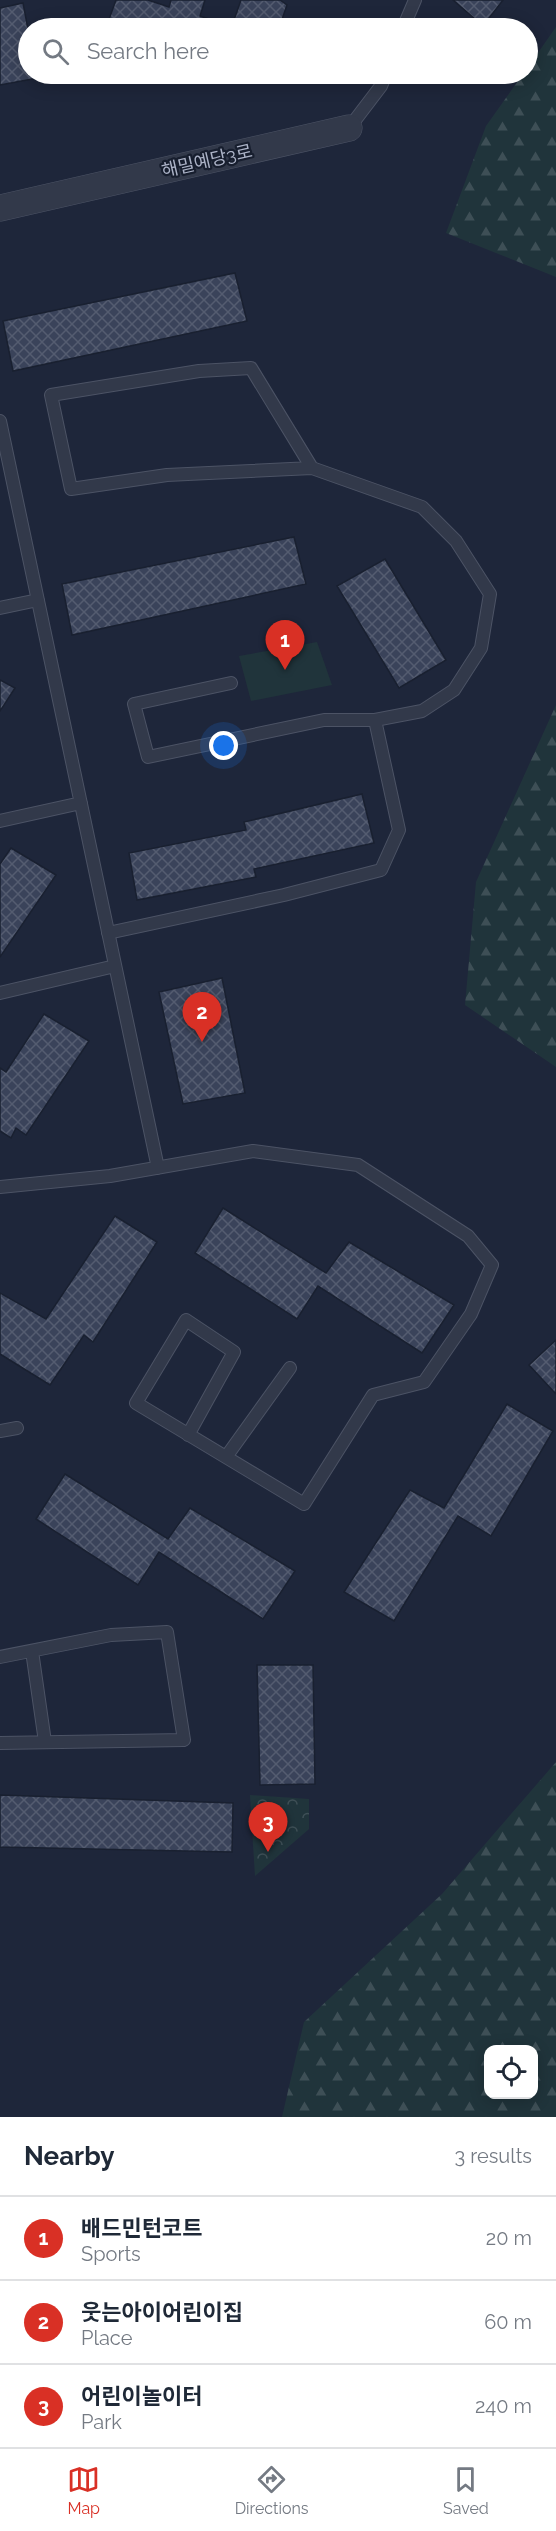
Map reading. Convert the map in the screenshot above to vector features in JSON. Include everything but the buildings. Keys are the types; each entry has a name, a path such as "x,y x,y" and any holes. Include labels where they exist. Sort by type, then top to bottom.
{"street":[{"name":"해밀예당3로","path":"0,208 349,128"}],"lane":[{"path":"408,18 415,0"},
{"name":"해밀예당3로","path":"349,128 382,84"},
{"path":"231,683 134,704 148,757 324,720 375,720 422,711 454,690 482,648 490,594 456,541 422,507 312,468 167,475 71,489 51,395 199,371 251,368 312,468"},
{"path":"1,430 158,1168"},
{"path":"0,608 38,600"},
{"path":"108,933 284,895 381,870 399,830 375,720"},
{"path":"0,820 81,803"},
{"path":"0,993 115,966"},
{"path":"0,1187 110,1176 253,1151 358,1165 468,1236 492,1265 471,1314 424,1382 373,1395 304,1504 136,1403 186,1320 234,1352 188,1434"},
{"path":"226,1457 290,1368"},
{"path":"0,1431 17,1428"},
{"path":"0,1657 111,1635 167,1632 184,1740 0,1743"},
{"path":"32,1651 45,1742"}],"green space":[{"path":"556,27 556,277 446,233 486,126 516,84 538,84 538,53"},
{"path":"317,642 332,685 251,701 239,656"},
{"path":"556,705 556,1067 465,1005 476,882"},
{"path":"556,1762 556,2117 282,2117 304,2022 442,1894"},
{"path":"250,1795 309,1799 309,1829 255,1876"}],"place":[{"name":"배드민턴코트","path":"285,670"},
{"name":"웃는아이어린이집","path":"202,1042"},
{"name":"어린이놀이터","path":"268,1852"}]}
